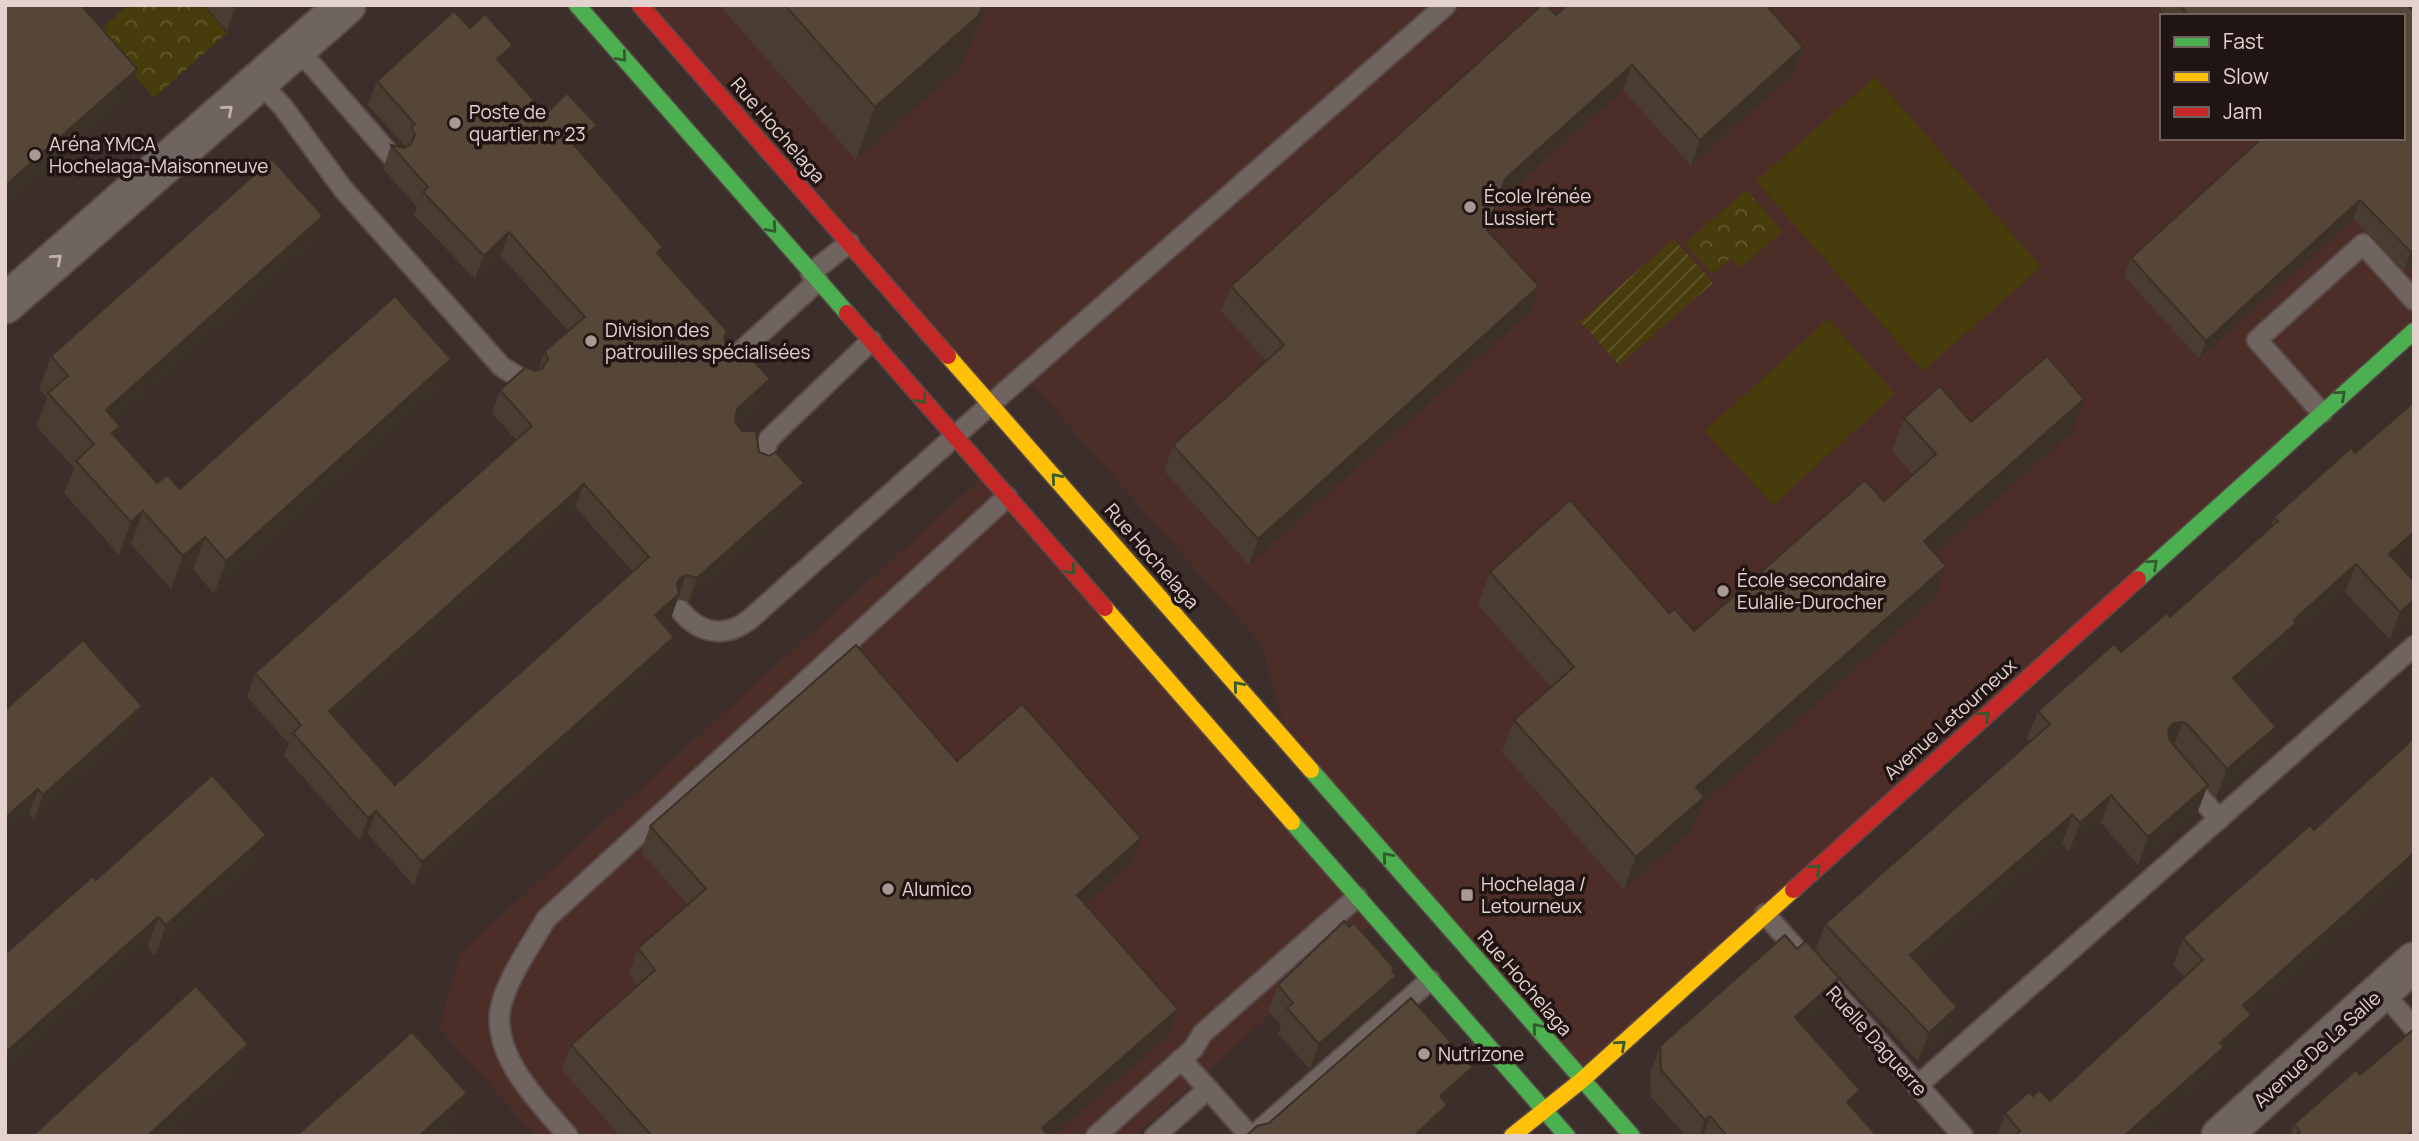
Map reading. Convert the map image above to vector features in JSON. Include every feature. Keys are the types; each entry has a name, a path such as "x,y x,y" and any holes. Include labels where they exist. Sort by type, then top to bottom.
{"main road":[{"path":"577,5 1567,1136"},
{"name":"Rue Hochelaga","path":"640,5 1632,1136"},
{"name":"Avenue Letourneux","path":"1512,1136 1582,1080 2414,331"}],"street":[{"path":"5,304 346,5"},
{"name":"Avenue De La Salle","path":"2221,1136 2414,962"}],"lane":[{"path":"680,610 706,631 725,632 742,625 1446,5"},
{"path":"298,49 394,159"},
{"path":"260,82 283,107 343,189 502,367 527,383"},
{"path":"727,364 849,243"},
{"path":"2322,412 2257,340 2362,244 2414,300"},
{"path":"759,467 769,439 871,341"},
{"path":"748,442 769,439"},
{"path":"569,1136 504,1050 500,1011 516,970 546,919 1007,497"},
{"path":"1917,1086 2414,646"},
{"path":"2169,762 2219,819"},
{"path":"1096,1136 1193,1049 1203,1033 1357,897"},
{"name":"Ruelle Daguerre","path":"1765,914 1963,1136"},
{"path":"1181,1059 1252,1136 1430,980"},
{"path":"2382,991 2414,1028"},
{"path":"1155,1136 1208,1089"}],"shaded area":[{"path":"640,5 2414,5 2414,331 1582,1080 1288,742 1262,645 1017,367 991,404"},
{"path":"987,473 1377,919 1135,1136 535,1136 439,1028 460,953"}],"green space":[{"path":"128,5 202,5 227,33 154,98 97,33"},
{"path":"1875,77 2041,267 1923,371 1756,181"},
{"path":"1747,190 1782,232 1740,268 1731,258 1712,274 1685,243"},
{"path":"1674,239 1713,283 1619,365 1580,321"},
{"path":"1828,319 1895,394 1773,505 1705,431"}],"building":[{"name":"Aréna YMCA Hochelaga-Maisonneuve","path":"5,5 81,5 137,69 5,186"},
{"path":"785,5 983,5 978,16 875,107"},
{"path":"1542,5 1546,5 1556,15 1567,5 1766,5 1803,47 1700,140 1632,65 1505,179 1487,230 1539,286 1258,539 1173,445 1284,345 1231,286"},
{"path":"2180,5 2407,5 2414,12 2414,250 2411,252 2360,200 2206,341 2131,258 2260,140 2405,140 2405,14 2187,14"},
{"path":"454,11 470,28 485,14 513,45 497,59 546,114 567,93 597,125 574,145 663,247 657,253 727,331 724,338 726,348 732,352 744,350 770,379 737,409 735,422 742,431 756,431 759,452 769,456 776,452 804,483 697,578 686,575 680,578 677,584 679,594 655,615 674,637 422,862 376,811 368,818 293,733 301,725 255,673 532,426 500,390 526,367 535,371 542,369 548,359 545,351 585,317 509,232 484,256 423,192 428,187 391,145 404,148 411,144 415,134 411,127 415,124 377,81","holes":["584,484 649,557 395,785 329,711"]},
{"path":"272,159 323,216 106,410 120,426 112,433 157,483 167,475 180,489 395,296 451,359 226,561 205,537 183,556 143,511 131,522 76,461 94,444 48,393 68,376 51,356"},
{"path":"2047,356 2084,399 1924,541 1946,566 1696,787 1704,797 1636,857 1514,720 1574,667 1490,572 1570,500 1669,613 1675,609 1694,631 1865,480 1884,501 1936,454 1904,418 1940,386 1971,422"},
{"path":"2414,402 2414,532 2389,554 2414,581 2414,600 2400,612 2356,564 2294,620 2296,623 2233,678 2276,727 2227,769 2188,725 2183,722 2172,724 2168,730 2170,741 2208,785 2148,837 2111,795 2080,823 2072,815 1910,955 1957,1007 1929,1033 1825,924 2050,724 2038,711 2114,644 2121,652 2167,613 2170,617 2278,521 2274,517 2351,448 2355,453"},
{"path":"83,640 142,706 43,795 38,789 5,818 5,710"},
{"name":"Alumico","path":"856,645 957,761 1022,704 1141,838 1077,895 1178,1009 1042,1128 1049,1136 652,1136 571,1045 655,970 638,948 706,889 650,826"},
{"path":"2414,738 2414,853 2243,1005 2251,1015 2220,1043 2224,1047 2124,1136 2014,1136 2020,1131 2005,1113 2029,1092 2033,1096 2039,1090 2050,1101 2203,960 2183,938 2310,825 2314,830"},
{"path":"212,775 266,835 166,925 158,917 5,1053 5,954 93,876 96,880"},
{"path":"1344,921 1349,927 1354,923 1394,968 1392,971 1396,976 1319,1044 1287,1008 1293,1003 1278,985"},
{"path":"1785,935 1797,949 1806,941 1839,978 1795,1017 1860,1090 1847,1102 1877,1136 1727,1136 1710,1116 1705,1120 1661,1070 1660,1046"},
{"path":"196,986 248,1044 147,1136 32,1136"},
{"path":"1411,998 1473,1067 1440,1096 1447,1105 1414,1136 1246,1136 1257,1126 1269,1123"},
{"path":"2414,1029 2414,1129 2407,1136 2295,1136 2300,1132 2294,1124 2356,1070 2360,1075"},
{"path":"412,1032 467,1093 419,1136 296,1136"}],"traffic: fast":[{"path":"577,5 847,313"},
{"path":"2138,579 2414,331"},
{"path":"1311,770 1632,1136"},
{"path":"1292,822 1567,1136"}],"traffic: slow":[{"path":"948,356 1311,770"},
{"path":"1105,608 1292,822"},
{"path":"1512,1136 1582,1080 1793,890"}],"traffic: jam":[{"path":"640,5 948,356"},
{"path":"847,313 1105,608"},
{"path":"1793,890 2138,579"}],"place":[{"name":"Poste de quartier nº 23","path":"455,123"},
{"name":"Aréna YMCA Hochelaga-Maisonneuve","path":"35,155"},
{"name":"École Irénée Lussiert","path":"1470,207"},
{"name":"Division des patrouilles spécialisées","path":"591,341"},
{"name":"École secondaire Eulalie-Durocher","path":"1723,591"},
{"name":"Alumico","path":"888,889"},
{"name":"Hochelaga / Letourneux","path":"1467,895"},
{"name":"Nutrizone","path":"1424,1054"}]}
